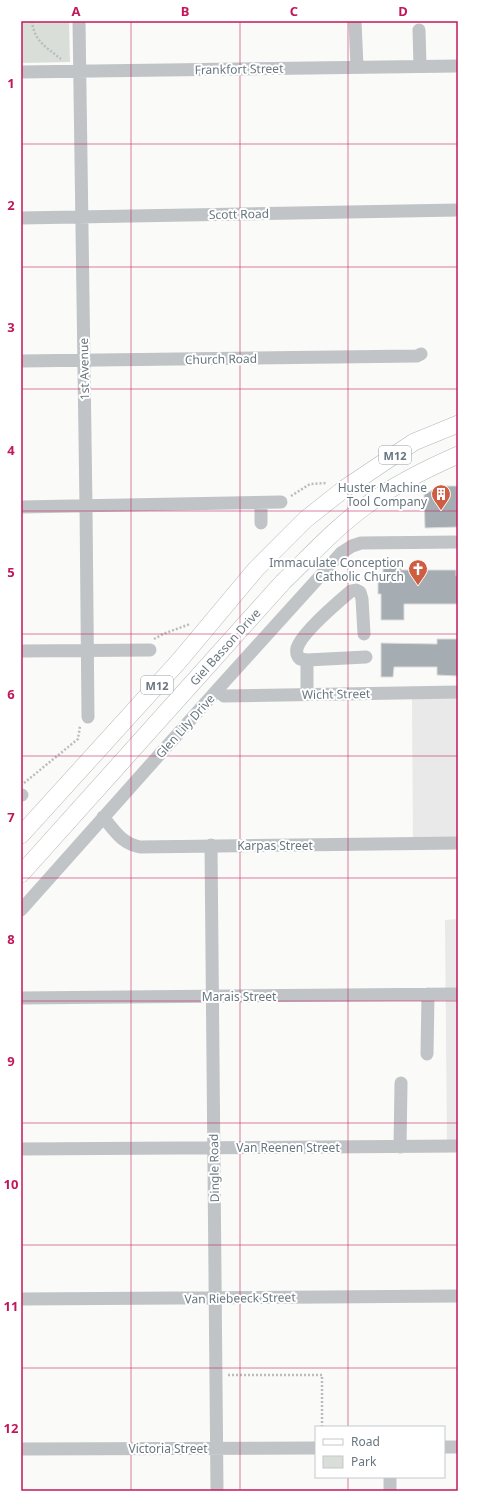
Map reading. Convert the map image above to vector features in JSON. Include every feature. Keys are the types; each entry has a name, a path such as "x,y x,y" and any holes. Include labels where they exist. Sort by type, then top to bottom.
{"main road":[{"name":"M12","path":"21,835 179,660 256,569 306,519 344,489 414,442 458,424"},
{"name":"Giel Basson Drive","path":"21,874 283,582 320,546 366,506 399,483 432,466 458,455"}],"street":[{"name":"1st Avenue","path":"79,21 86,506 87,650 84,719"},
{"path":"355,21 357,67"},
{"path":"419,30 420,66"},
{"name":"Frankfort Street","path":"21,72 458,66"},
{"name":"Scott Road","path":"21,218 458,210"},
{"name":"Church Road","path":"21,361 417,356 421,354"},
{"path":"21,507 261,503 284,499"},
{"path":"261,503 261,523"},
{"name":"Glen Lily Drive","path":"21,910 341,553 352,546 361,543 458,542"},
{"path":"364,634 362,599 360,592 356,590 351,591 304,636 298,645 297,656 300,660 366,657"},
{"path":"21,651 87,650 150,646"},
{"path":"307,660 307,694"},
{"name":"Wicht Street","path":"217,690 224,696 458,692"},
{"name":"Karpas Street","path":"103,817 123,840 130,845 140,847 458,843"},
{"name":"Dingle Road","path":"211,845 216,1491"},
{"path":"427,1054 428,994"},
{"name":"Marais Street","path":"21,998 458,994"},
{"path":"400,1146 401,1083"},
{"name":"Van Reenen Street","path":"21,1149 458,1146"},
{"name":"Van Riebeeck Street","path":"21,1300 458,1296"},
{"path":"445,1447 458,1447"},
{"name":"Victoria Street","path":"21,1450 315,1448"},
{"path":"390,1478 390,1491"}],"path":[{"path":"32,21 33,30 40,42 64,61"},
{"path":"284,499 310,484 327,483"},
{"path":"150,646 163,634 194,623"},
{"path":"21,791 78,739 84,719"},
{"path":"216,1375 322,1375 322,1426"}],"shaded area":[{"path":"458,694 458,844 413,845 412,695"},
{"path":"458,919 458,1146 447,1146 445,920"}],"green space":[{"path":"21,21 69,21 70,62 21,63"}],"building":[{"name":"Huster Machine Tool Company","path":"439,486 458,486 458,527 425,528 424,495"},
{"name":"Immaculate Conception Catholic Church","path":"383,564 402,565 401,570 456,570 456,576 458,576 458,604 404,604 404,620 381,620 381,594 378,594 378,578 383,578"},
{"path":"437,639 458,639 458,676 437,675 437,667 394,667 393,677 381,677 381,643 437,644"}],"place":[{"name":"Huster Machine Tool Company","path":"441,511"},
{"name":"Immaculate Conception Catholic Church","path":"418,586"}]}
